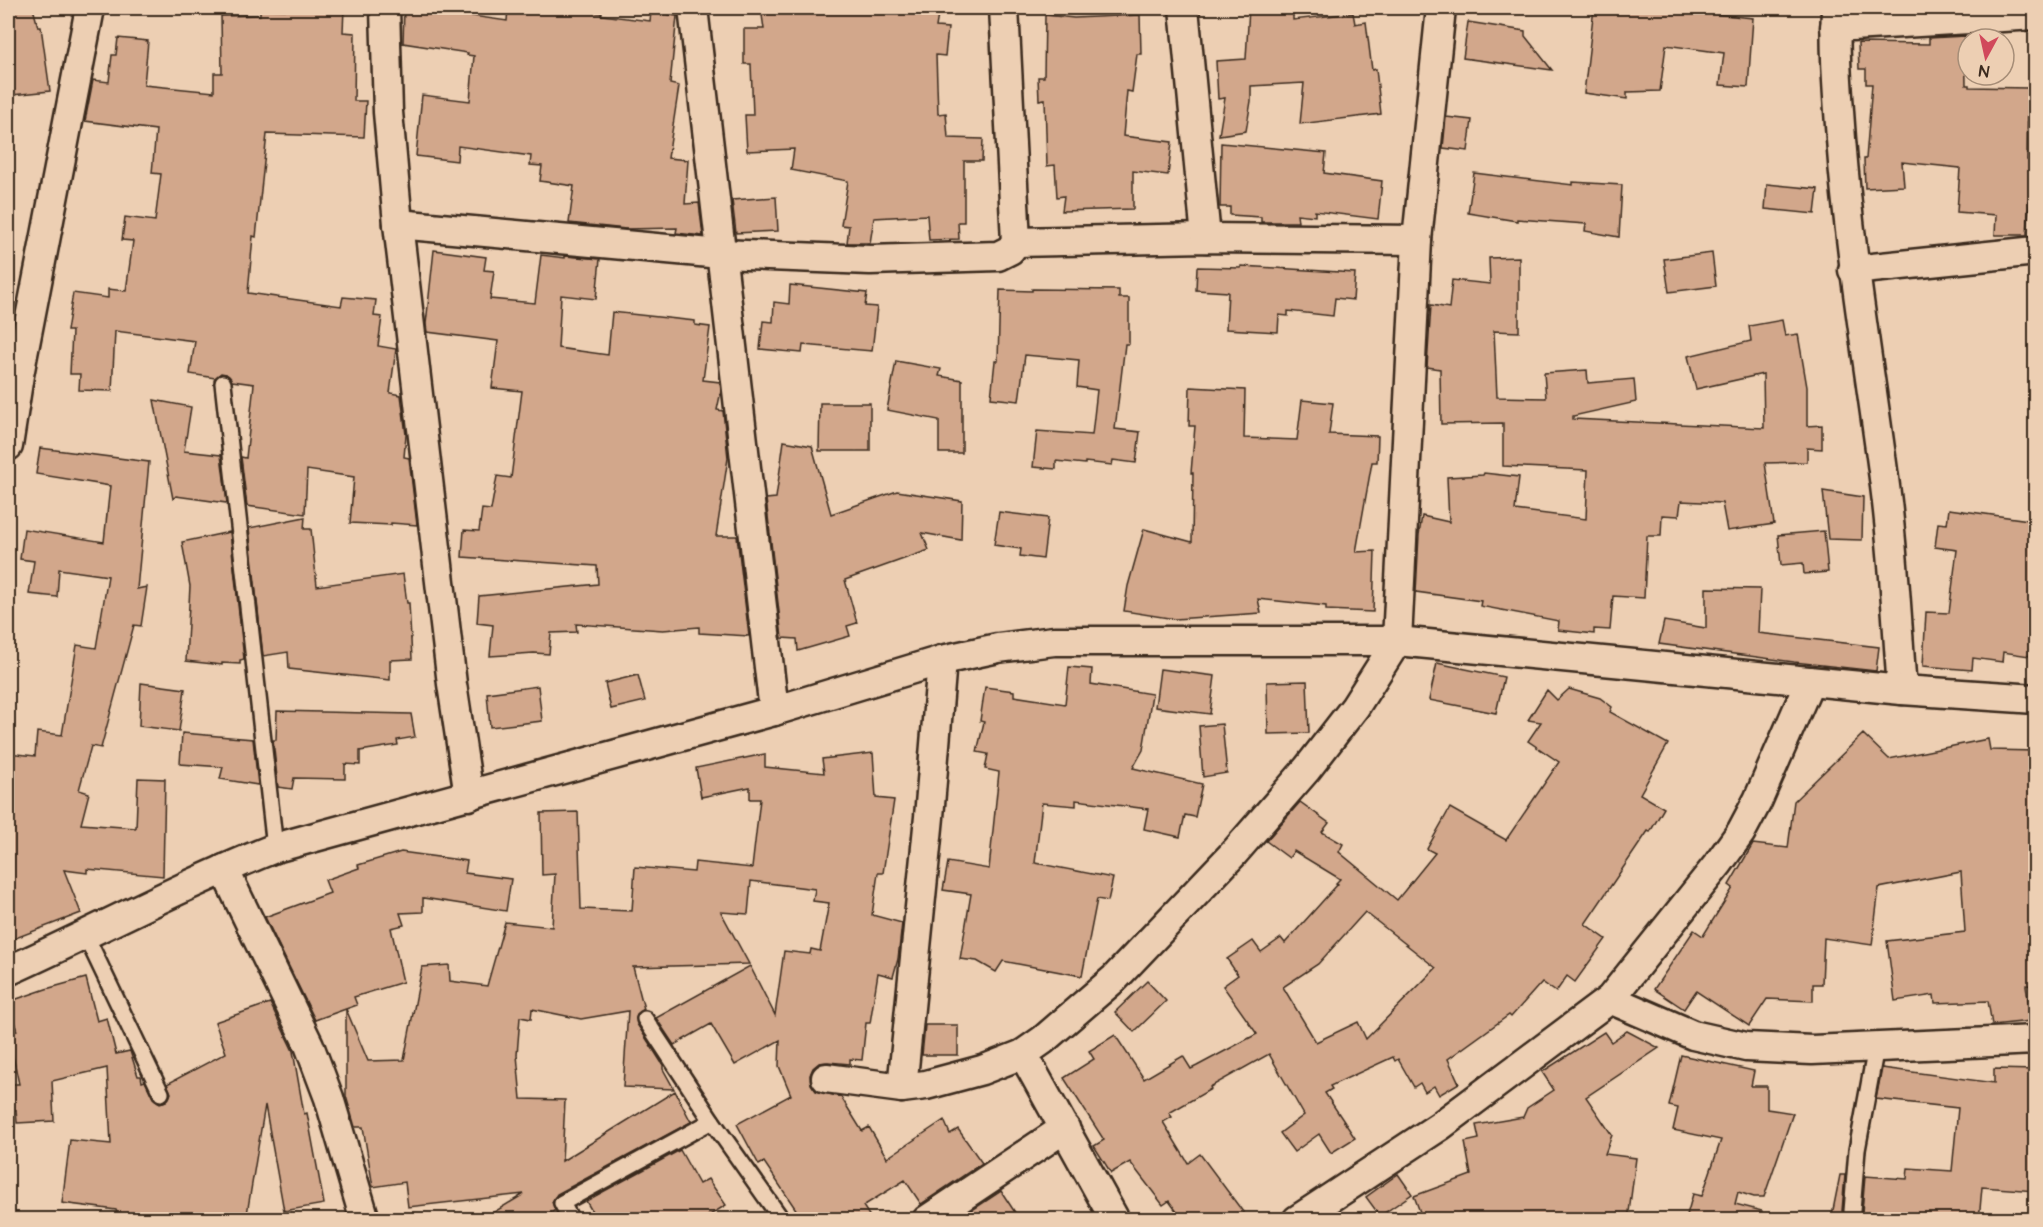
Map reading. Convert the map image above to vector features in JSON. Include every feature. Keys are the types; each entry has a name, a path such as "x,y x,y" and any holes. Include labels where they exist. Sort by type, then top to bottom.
{"street":[{"path":"8,446 13,373 90,8"},
{"path":"385,8 388,112 398,224 453,684 469,796"},
{"path":"693,8 774,711"},
{"path":"398,224 721,254 870,260 998,256 1010,250 1016,242 1004,8"},
{"path":"1184,8 1206,238"},
{"path":"826,1078 902,1088 926,1085 982,1070 1023,1054 1043,1040 1115,978 1233,853 1307,769 1354,707 1397,642 1417,240 1441,8"},
{"path":"1902,690 1886,489 1854,270 1844,178 1836,17 2036,15"},
{"path":"1016,242 1206,238 1417,240"},
{"path":"1854,270 2036,251"},
{"path":"8,971 224,869 275,848 774,711 942,660 998,648 1054,641 1397,642 1902,690 2036,699"},
{"path":"902,1088 942,660"},
{"path":"1297,1220 1440,1126 1610,999 1741,832 1758,800 1810,681"},
{"path":"224,869 309,1045 329,1098 365,1220"},
{"path":"1610,999 1693,1035 1746,1047 1812,1050 2036,1040"},
{"path":"1023,1054 1115,1220"},
{"path":"927,1220 1065,1128"}],"lane":[{"path":"223,383 275,848"},
{"path":"86,936 161,1093"},
{"path":"645,1020 712,1121 782,1220"},
{"path":"1852,1211 1857,1150 1876,1047"},
{"path":"571,1220 562,1203 712,1121"}],"building":[{"path":"8,8 33,8 38,27 41,27 50,91 12,95 8,64"},
{"path":"301,8 344,8 343,32 355,33 354,101 366,101 364,137 267,134 248,293 341,306 343,297 376,300 374,316 382,317 378,346 396,349 390,393 401,395 406,435 404,457 409,458 417,525 350,523 354,477 307,470 305,514 247,506 241,457 246,458 254,384 232,381 226,374 221,373 215,378 190,374 195,341 115,331 112,391 79,390 80,374 70,374 72,331 67,331 73,293 108,298 108,289 126,291 133,241 122,240 125,217 155,221 161,174 152,173 156,130 85,121 93,80 109,82 112,55 116,55 118,38 148,41 144,85 214,92 214,73 222,73 221,16 260,15 260,9 301,10"},
{"path":"404,8 507,21 508,8 590,8 590,12 602,13 601,15 650,21 651,12 677,16 670,84 679,86 668,158 688,160 685,204 699,203 703,236 676,233 677,228 626,229 569,223 574,186 540,181 542,166 530,165 531,156 458,146 457,161 416,156 422,95 470,101 474,56 467,55 468,53 403,43"},
{"path":"761,8 901,8 901,10 938,15 936,27 948,28 945,56 936,55 938,114 946,113 948,138 983,139 982,161 964,161 964,222 958,222 959,239 929,240 927,215 874,218 870,243 847,243 849,226 841,225 848,181 791,170 794,149 747,151 745,115 753,115 751,64 744,64 744,29 764,29"},
{"path":"1249,8 1293,8 1293,20 1353,13 1355,24 1366,22 1372,70 1376,69 1381,114 1300,124 1304,83 1251,86 1246,131 1219,135 1225,98 1218,99 1216,61 1246,59"},
{"path":"1594,8 1715,8 1714,14 1753,18 1748,87 1720,85 1724,53 1666,45 1660,91 1627,92 1627,99 1584,93"},
{"path":"1045,15 1074,18 1140,15 1141,54 1137,54 1132,92 1127,91 1123,136 1172,142 1168,175 1133,171 1133,209 1062,211 1064,196 1057,197 1055,165 1047,166 1045,99 1039,100 1038,77 1044,77"},
{"path":"1468,22 1525,31 1525,36 1552,70 1463,58"},
{"path":"1956,36 1956,87 2028,88 2027,160 2032,160 2027,235 1995,235 1996,215 1957,212 1960,168 1902,162 1904,186 1865,188 1864,159 1866,159 1872,84 1866,84 1866,69 1859,69 1858,43 1929,44 1929,38"},
{"path":"1446,117 1472,120 1468,151 1443,148"},
{"path":"1221,143 1326,153 1324,173 1382,181 1378,219 1315,211 1315,216 1297,214 1298,222 1261,222 1261,217 1230,215 1230,207 1220,207"},
{"path":"1474,173 1573,185 1573,182 1622,185 1619,237 1585,231 1586,224 1517,219 1517,221 1468,213"},
{"path":"1767,184 1818,189 1815,214 1765,209"},
{"path":"776,197 778,231 736,233 732,200"},
{"path":"434,250 486,257 484,270 494,271 490,299 535,303 541,255 600,259 596,299 561,295 558,348 608,355 612,312 695,321 695,325 710,327 703,380 720,382 721,391 717,410 723,411 728,458 716,536 737,536 749,636 699,633 699,627 663,630 576,624 577,632 551,633 549,654 490,656 493,625 477,623 479,596 598,584 597,566 462,557 464,530 479,531 482,509 491,510 497,476 511,478 522,391 492,388 498,341 427,332"},
{"path":"1712,253 1716,286 1669,292 1664,259"},
{"path":"1519,257 1519,332 1494,331 1497,397 1546,398 1544,373 1587,370 1588,383 1634,379 1636,402 1573,416 1573,419 1764,428 1763,374 1696,389 1688,356 1751,341 1749,326 1782,320 1785,336 1798,334 1807,387 1807,426 1822,425 1822,449 1807,448 1807,462 1765,463 1774,524 1727,531 1722,503 1681,501 1679,516 1662,515 1661,536 1647,536 1644,598 1613,596 1610,630 1594,629 1594,634 1558,630 1559,621 1480,606 1481,601 1416,592 1422,516 1449,522 1447,477 1483,475 1484,473 1519,477 1515,510 1586,519 1588,470 1503,466 1503,423 1441,424 1440,369 1427,367 1431,305 1449,308 1452,280 1490,284 1489,258"},
{"path":"1241,266 1355,273 1353,300 1335,298 1333,316 1288,311 1288,316 1279,315 1278,332 1226,329 1228,292 1196,290 1197,267 1241,268"},
{"path":"790,285 867,293 865,306 877,307 872,351 803,345 802,353 760,349 763,321 773,322 774,302 789,304"},
{"path":"1032,289 1119,290 1119,298 1129,298 1129,344 1125,344 1115,429 1140,432 1136,463 1113,460 1112,465 1056,461 1056,469 1033,467 1037,431 1092,435 1097,390 1077,387 1079,360 1025,355 1019,401 991,398 995,361 998,361 1000,290 1032,291"},
{"path":"896,361 941,369 939,376 962,380 962,453 939,453 939,420 887,410"},
{"path":"1190,387 1245,390 1244,438 1297,440 1302,400 1333,403 1329,434 1378,436 1377,462 1372,462 1356,552 1375,551 1373,612 1326,610 1326,606 1258,599 1261,613 1175,619 1124,611 1128,586 1144,529 1192,542 1193,473 1191,473 1195,426 1189,426"},
{"path":"154,400 191,407 184,451 221,455 227,503 176,496 173,499"},
{"path":"820,403 870,403 870,451 819,451"},
{"path":"784,441 812,446 831,514 897,491 962,501 961,540 922,533 929,550 845,580 857,623 847,626 850,636 798,651 797,639 782,638 766,499 776,498"},
{"path":"40,448 149,462 137,589 147,587 141,626 134,625 101,748 91,746 79,790 89,793 81,824 136,828 138,778 165,779 163,876 87,869 87,873 64,870 81,913 8,941 8,846 10,847 14,792 11,792 13,776 8,776 8,753 35,756 37,732 62,735 77,645 96,648 108,576 59,569 57,597 29,594 34,561 20,559 24,529 104,542 110,486 36,474"},
{"path":"1823,491 1863,497 1862,540 1828,539"},
{"path":"1949,509 2036,521 2036,641 2031,641 2029,656 2003,652 2002,662 1973,658 1972,670 1923,666 1926,612 1949,613 1957,550 1935,547 1938,523 1947,524"},
{"path":"999,512 1048,518 1043,559 1020,556 1021,549 994,545"},
{"path":"305,517 304,529 311,529 317,586 403,574 407,603 409,603 412,659 390,660 390,680 289,669 288,652 263,656 249,528"},
{"path":"1824,531 1828,572 1804,574 1803,563 1781,565 1778,535"},
{"path":"230,532 244,659 240,660 240,664 222,663 222,665 186,661 190,586 182,542"},
{"path":"1706,588 1760,589 1758,633 1879,647 1876,671 1659,644 1664,621 1706,628"},
{"path":"1437,663 1504,677 1496,713 1429,700"},
{"path":"1069,667 1092,669 1091,684 1152,694 1143,750 1133,768 1202,784 1195,817 1185,815 1180,837 1144,829 1148,809 1076,800 1076,806 1042,803 1035,863 1113,878 1108,901 1097,899 1082,976 1003,961 996,972 977,961 960,959 971,894 943,890 948,862 989,869 999,772 985,769 988,754 977,752 984,722 980,721 985,687 1014,691 1014,696 1065,704"},
{"path":"1160,669 1215,676 1210,714 1155,707"},
{"path":"638,675 645,701 611,709 605,683"},
{"path":"1307,681 1309,733 1268,734 1267,682"},
{"path":"141,683 185,689 179,731 139,726"},
{"path":"538,686 542,721 490,727 487,693"},
{"path":"1569,689 1600,698 1612,707 1610,712 1668,744 1640,794 1664,808 1650,832 1648,831 1585,924 1606,939 1575,982 1567,976 1556,992 1542,982 1511,1017 1509,1015 1448,1059 1459,1083 1439,1095 1434,1086 1425,1092 1420,1083 1414,1087 1398,1059 1395,1061 1393,1057 1330,1086 1332,1089 1325,1093 1355,1138 1331,1153 1319,1134 1294,1152 1280,1133 1304,1115 1269,1054 1169,1113 1172,1117 1163,1122 1188,1163 1200,1154 1249,1220 1183,1220 1169,1201 1163,1205 1130,1162 1111,1173 1094,1146 1104,1140 1064,1078 1094,1059 1089,1051 1115,1035 1144,1079 1183,1056 1191,1069 1257,1034 1223,986 1238,975 1227,959 1253,941 1261,952 1281,938 1285,943 1340,879 1294,851 1289,858 1266,841 1300,802 1329,823 1322,832 1343,844 1339,852 1397,900 1435,853 1427,849 1450,808 1506,840 1559,762 1528,741 1541,722 1528,720 1547,690 1557,700","holes":["1365,912 1436,968 1366,1039 1358,1022 1316,1042 1283,987 1318,964"]},
{"path":"277,711 411,714 415,737 397,740 398,745 360,751 360,765 345,764 345,779 294,778 292,789 278,787 273,740 276,740"},
{"path":"1222,724 1227,773 1203,777 1199,726"},
{"path":"182,733 253,739 258,785 220,779 223,767 180,764"},
{"path":"1863,734 1889,759 1988,739 1990,750 2036,751 2036,986 2026,985 2031,1021 1992,1025 1988,1001 1935,1003 1934,995 1895,1001 1887,941 1965,932 1961,872 1879,888 1872,945 1824,938 1822,984 1813,984 1813,1001 1767,999 1749,1026 1696,991 1684,1009 1654,989 1694,930 1703,936 1733,888 1729,885 1753,844 1788,848 1794,801"},
{"path":"873,753 876,798 894,800 883,873 878,873 872,915 902,923 898,959 893,977 878,973 870,1023 866,1023 862,1060 850,1059 850,1064 819,1063 810,1075 811,1084 816,1091 841,1097 862,1131 869,1127 887,1158 944,1120 950,1134 958,1129 982,1163 921,1204 905,1180 863,1206 872,1220 803,1220 764,1162 759,1165 737,1124 791,1095 779,1066 780,1040 735,1065 711,1024 674,1045 656,1018 750,966 775,1015 784,951 810,954 811,949 820,951 829,903 813,901 815,889 751,881 748,914 721,912 749,964 633,967 644,1009 637,1014 637,1024 663,1065 674,1089 623,1087 628,1011 581,1019 532,1009 531,1019 520,1017 517,1055 521,1099 565,1100 562,1161 675,1091 691,1122 557,1194 552,1202 555,1210 541,1220 481,1220 524,1194 408,1207 405,1182 373,1187 363,1127 355,1127 346,1096 346,1009 368,1061 404,1060 422,967 449,965 450,981 487,986 505,922 552,927 555,874 542,875 541,813 578,812 581,909 632,911 635,867 694,872 695,862 752,868 760,799 750,799 750,787 701,797 696,768 765,754 765,767 824,773 822,759"},
{"path":"401,852 467,861 465,873 511,879 506,911 423,898 423,912 400,913 404,925 391,928 403,982 354,997 357,1005 315,1020 265,917 330,893 325,880 359,868 358,865"},
{"path":"86,978 97,1021 107,1018 116,1054 130,1051 138,1076 141,1076 142,1082 145,1081 153,1098 160,1103 166,1101 171,1093 167,1084 226,1053 215,1022 270,1003 293,1051 324,1204 284,1211 265,1105 246,1220 162,1212 163,1220 119,1220 116,1210 62,1203 70,1140 111,1144 107,1068 52,1081 54,1121 17,1123 16,1110 8,1110 8,1084 19,1084 8,1033 17,1031 8,1002"},
{"path":"1147,981 1166,1001 1134,1032 1115,1012"},
{"path":"925,1025 958,1025 958,1055 922,1055"},
{"path":"1627,1031 1659,1048 1586,1097 1612,1135 1605,1154 1636,1158 1628,1220 1423,1220 1414,1196 1471,1175 1465,1142 1479,1139 1476,1125 1523,1117 1527,1108 1554,1090 1542,1072 1604,1032 1611,1042"},
{"path":"1681,1055 1754,1071 1751,1086 1767,1086 1767,1109 1793,1113 1764,1197 1754,1197 1738,1192 1735,1204 1762,1211 1761,1220 1694,1220 1694,1217 1687,1215 1693,1194 1702,1196 1721,1140 1673,1130 1678,1108 1669,1106"},
{"path":"1882,1068 1994,1083 1994,1069 2036,1070 2036,1191 1982,1187 1979,1220 1857,1220 1862,1212 1865,1176 1907,1179 1908,1168 1952,1171 1958,1108 1876,1099"},
{"path":"680,1150 699,1184 708,1179 726,1205 702,1220 597,1220 586,1201"},
{"path":"1398,1174 1412,1194 1380,1216 1366,1197"},
{"path":"1840,1175 1845,1175 1842,1211 1848,1220 1831,1220"},
{"path":"1001,1191 1020,1220 957,1220"}]}
